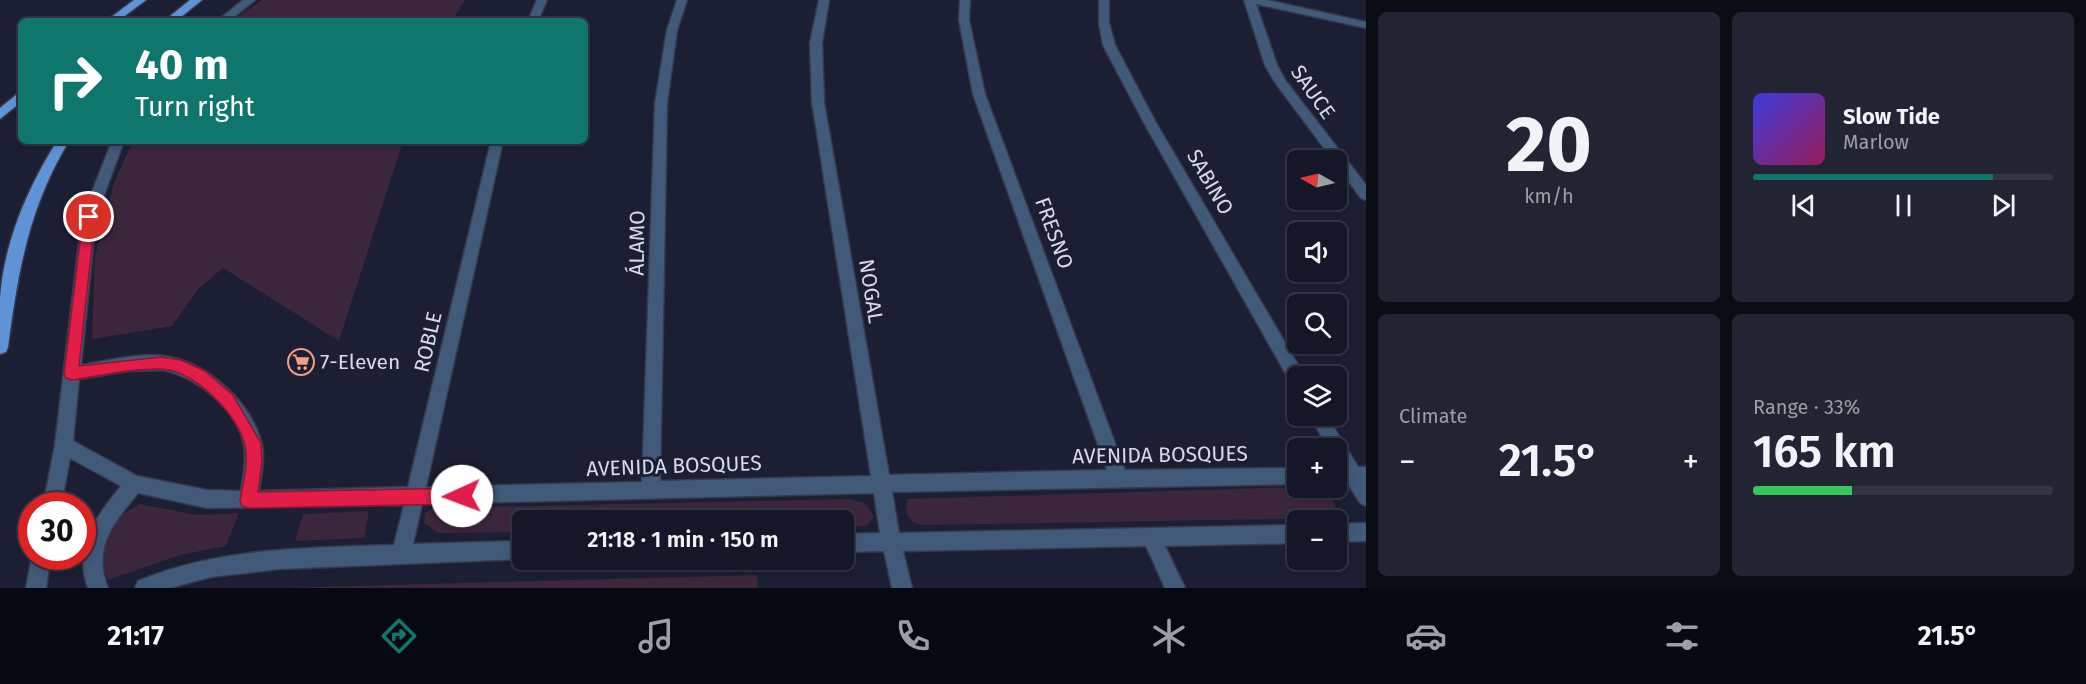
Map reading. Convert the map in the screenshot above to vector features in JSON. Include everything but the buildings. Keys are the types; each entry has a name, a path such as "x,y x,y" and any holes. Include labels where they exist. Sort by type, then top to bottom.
{"main road":[{"path":"115,18 141,0"},
{"path":"174,18 197,0"},
{"path":"0,115 18,98"},
{"path":"0,347 9,284 24,217 48,163 61,144"}],"street":[{"path":"226,18 250,0"},
{"path":"534,18 542,0"},
{"name":"ÁLAMO","path":"651,489 661,103 672,30 682,0"},
{"name":"NOGAL","path":"824,0 816,43 818,102 891,542 902,588"},
{"name":"FRESNO","path":"965,0 964,20 979,94 1119,478"},
{"name":"SABINO","path":"1104,0 1104,23 1109,45 1149,121 1290,366"},
{"path":"1251,0 1366,25"},
{"name":"SAUCE","path":"1251,0 1271,65 1280,81 1366,195"},
{"path":"55,492 64,445 89,217 117,144"},
{"name":"ROBLE","path":"402,553 496,144"},
{"path":"71,374 161,363 181,366 200,376 227,400 253,443 254,462 248,500"},
{"path":"1324,426 1366,497"},
{"name":"AVENIDA BOSQUES","path":"64,445 134,484 207,499 414,497 881,483 1287,476"},
{"path":"98,588 91,567 93,547 107,520 134,484"},
{"path":"1347,533 1366,532"},
{"path":"854,543 1287,534"},
{"path":"1152,538 1175,588"},
{"path":"145,588 171,576 210,566 402,553 512,550"},
{"path":"36,588 39,570"}],"shaded area":[{"path":"262,0 465,0 454,18 236,18"},
{"path":"132,144 402,144 339,341 223,268 198,289 172,326 92,339 95,256 114,183"},
{"path":"1287,487 1287,498 1330,498 1337,510 1287,510 1287,519 922,525 913,522 906,513 907,499"},
{"path":"852,499 867,505 874,517 867,525 854,527 854,510 512,510 512,532 438,533 424,523 425,513 434,508"},
{"path":"140,504 197,515 239,513 226,546 180,555 108,580 100,556 104,537 119,517"},
{"path":"369,511 364,538 295,541 303,514"},
{"path":"757,575 758,588 279,588"}],"place":[{"name":"7-Eleven","path":"301,362"}],"route":[{"path":"89,217 71,374 161,363 181,366 200,376 227,400 253,443 254,462 248,500 296,501 462,496"}]}
